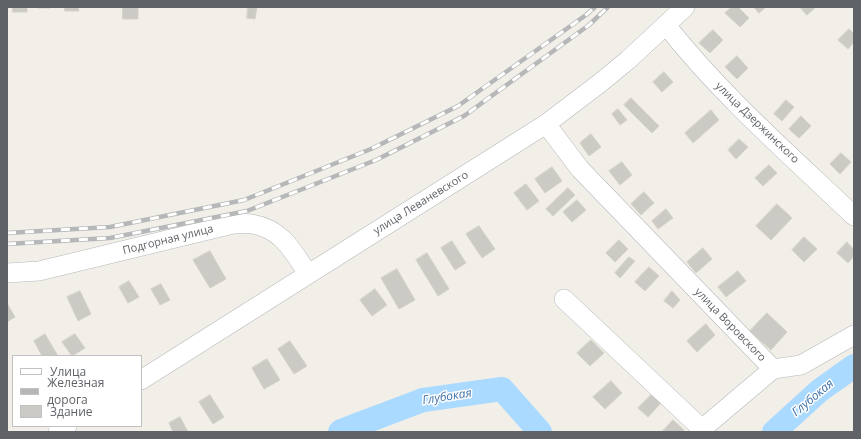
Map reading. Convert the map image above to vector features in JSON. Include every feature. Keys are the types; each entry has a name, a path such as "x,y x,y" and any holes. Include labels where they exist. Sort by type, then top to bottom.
{"street":[{"name":"улица Леваневского","path":"142,379 546,124 600,83 685,7"},
{"name":"улица Дзержинского","path":"666,25 726,94 854,216"},
{"name":"улица Воровского","path":"546,124 580,170 773,369 702,429 564,299"},
{"name":"Подгорная улица","path":"7,273 39,270 233,224 251,224 274,232 285,241 308,274"},
{"path":"773,369 801,365 854,335"}],"building":[{"path":"13,7 27,7 27,12 13,12"},
{"path":"50,7 50,8 38,8"},
{"path":"65,7 78,7 79,11 65,11"},
{"path":"123,7 138,7 138,19 123,19"},
{"path":"248,7 257,7 255,19 247,18"},
{"path":"732,7 738,7 749,18 740,27 725,13"},
{"path":"754,7 766,7 759,13"},
{"path":"800,7 816,7 807,15"},
{"path":"849,29 854,34 854,42 848,49 838,40"},
{"path":"713,30 723,40 710,53 699,43"},
{"path":"737,56 748,68 737,79 725,67"},
{"path":"664,72 673,82 662,92 653,82"},
{"path":"631,98 659,126 652,133 624,105"},
{"path":"786,100 794,107 782,121 774,114"},
{"path":"618,109 627,120 620,125 612,114"},
{"path":"711,110 719,120 693,143 685,133"},
{"path":"801,116 811,126 799,138 789,129"},
{"path":"591,134 601,147 589,156 580,143"},
{"path":"739,139 748,147 736,159 728,150"},
{"path":"841,153 851,162 840,174 830,164"},
{"path":"622,162 632,175 620,185 609,171"},
{"path":"769,165 777,173 763,186 755,178"},
{"path":"552,167 562,181 545,193 535,179"},
{"path":"526,184 539,201 527,210 514,193"},
{"path":"568,188 575,195 553,216 546,209"},
{"path":"644,192 654,203 641,215 631,204"},
{"path":"577,200 586,210 572,222 563,212"},
{"path":"777,204 792,218 771,240 756,226"},
{"path":"666,209 673,218 658,229 652,221"},
{"path":"479,226 495,249 482,258 466,234"},
{"path":"804,237 817,249 804,262 792,250"},
{"path":"619,240 628,249 615,262 606,253"},
{"path":"452,241 466,263 455,270 441,248"},
{"path":"847,242 854,250 854,256 848,263 837,253"},
{"path":"703,248 712,259 696,273 687,262"},
{"path":"210,251 226,279 210,288 193,260"},
{"path":"427,253 449,289 438,296 416,260"},
{"path":"629,257 635,261 620,278 615,273"},
{"path":"649,267 659,276 645,291 635,282"},
{"path":"397,269 415,300 399,309 381,278"},
{"path":"738,271 746,281 726,297 718,287"},
{"path":"129,281 139,297 128,303 119,287"},
{"path":"161,284 170,300 160,305 151,289"},
{"path":"375,289 387,305 372,316 360,300"},
{"path":"80,291 91,314 78,321 67,297"},
{"path":"672,291 680,300 673,308 664,301"},
{"path":"7,303 15,317 7,322"},
{"path":"767,313 787,332 771,350 750,331"},
{"path":"706,324 715,335 697,352 687,341"},
{"path":"45,334 57,355 41,355 34,341"},
{"path":"75,334 85,348 71,355 62,342"},
{"path":"591,340 604,353 590,366 577,353"},
{"path":"290,341 307,366 294,374 278,349"},
{"path":"267,359 280,380 264,389 252,368"},
{"path":"611,381 622,393 605,409 593,397"},
{"path":"210,395 224,417 213,424 199,402"},
{"path":"651,395 662,402 648,417 638,408"},
{"path":"180,417 188,432 173,432 169,423"},
{"path":"673,420 684,430 681,432 662,432"}],"waterway":[{"name":"Глубокая","path":"774,432 819,391 854,366"},
{"name":"Глубокая","path":"340,432 423,400 502,389 540,432"}],"railway":[{"path":"7,233 110,227 244,200 371,149 458,106 586,15 595,7"},
{"path":"7,244 110,238 247,211 376,160 464,116 589,25 608,7"}]}
